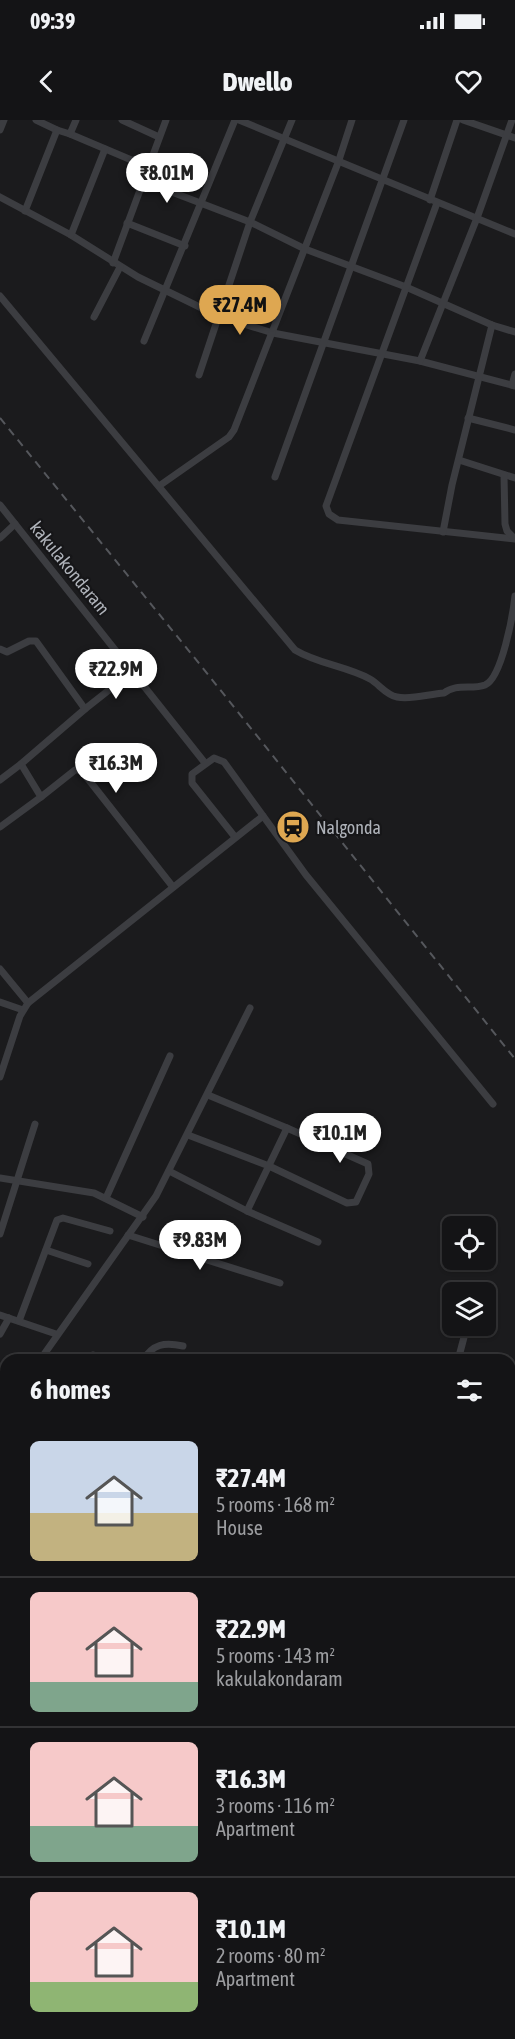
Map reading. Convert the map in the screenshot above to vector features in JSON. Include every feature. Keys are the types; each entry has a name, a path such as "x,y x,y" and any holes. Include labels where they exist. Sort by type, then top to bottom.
{"street":[{"path":"0,130 4,120"},
{"path":"36,120 148,167"},
{"path":"70,134 76,120"},
{"path":"122,120 159,137"},
{"path":"112,263 166,120"},
{"path":"144,341 164,290 185,246 234,120"},
{"path":"239,120 285,137 338,163 383,178 515,234"},
{"path":"200,375 250,222 292,120"},
{"path":"159,486 229,437 273,333 338,163 352,120"},
{"path":"275,477 404,120"},
{"path":"457,120 406,287 326,506 329,514 339,520 515,539"},
{"path":"463,120 515,138"},
{"path":"420,361 477,218 512,120"},
{"path":"25,211 57,130"},
{"path":"71,235 105,149"},
{"path":"143,181 250,222 305,249 406,287 492,325 515,332"},
{"path":"0,197 71,235 112,263 219,316 273,333 325,341 420,361 514,385 515,374"},
{"path":"127,223 185,246"},
{"path":"94,317 120,267"},
{"path":"0,296 295,650 307,657 348,668 372,680 391,696 399,698 444,693 449,688 483,686 491,682 502,656 515,596"},
{"path":"443,532 468,418 492,325"},
{"path":"468,418 515,430"},
{"path":"459,460 515,478"},
{"path":"504,475 505,524 507,531 515,539"},
{"name":"kakulakondaram","path":"0,505 206,763"},
{"path":"0,538 15,524"},
{"path":"0,649 7,652 28,641 36,641 85,709"},
{"path":"0,780 133,671"},
{"path":"235,837 192,783 192,774 214,758 224,762 306,875 493,1104"},
{"path":"21,764 41,797"},
{"path":"0,827 75,770 81,770 173,888"},
{"path":"0,1077 3,1055 28,1003 263,816"},
{"path":"0,969 28,1003"},
{"path":"0,1002 23,1010"},
{"path":"43,1354 143,1217 188,1135 250,1008"},
{"path":"106,1198 170,1056"},
{"path":"188,1135 268,1166 348,1203 356,1202 369,1168 364,1161 208,1095"},
{"path":"0,1234 34,1124"},
{"path":"247,1211 286,1128"},
{"path":"169,1171 247,1211 318,1242"},
{"path":"0,1178 77,1189 106,1198 143,1217"},
{"path":"19,1321 55,1224 60,1218 110,1231"},
{"path":"128,1235 280,1283"},
{"path":"46,1250 88,1264"},
{"path":"0,1315 56,1334"},
{"path":"0,1334 9,1318"},
{"path":"460,1354 464,1336"},
{"path":"148,1354 158,1345 183,1346"}],"railway":[{"path":"0,418 515,1059"}],"place":[{"name":"Nalgonda","path":"293,827"}]}
